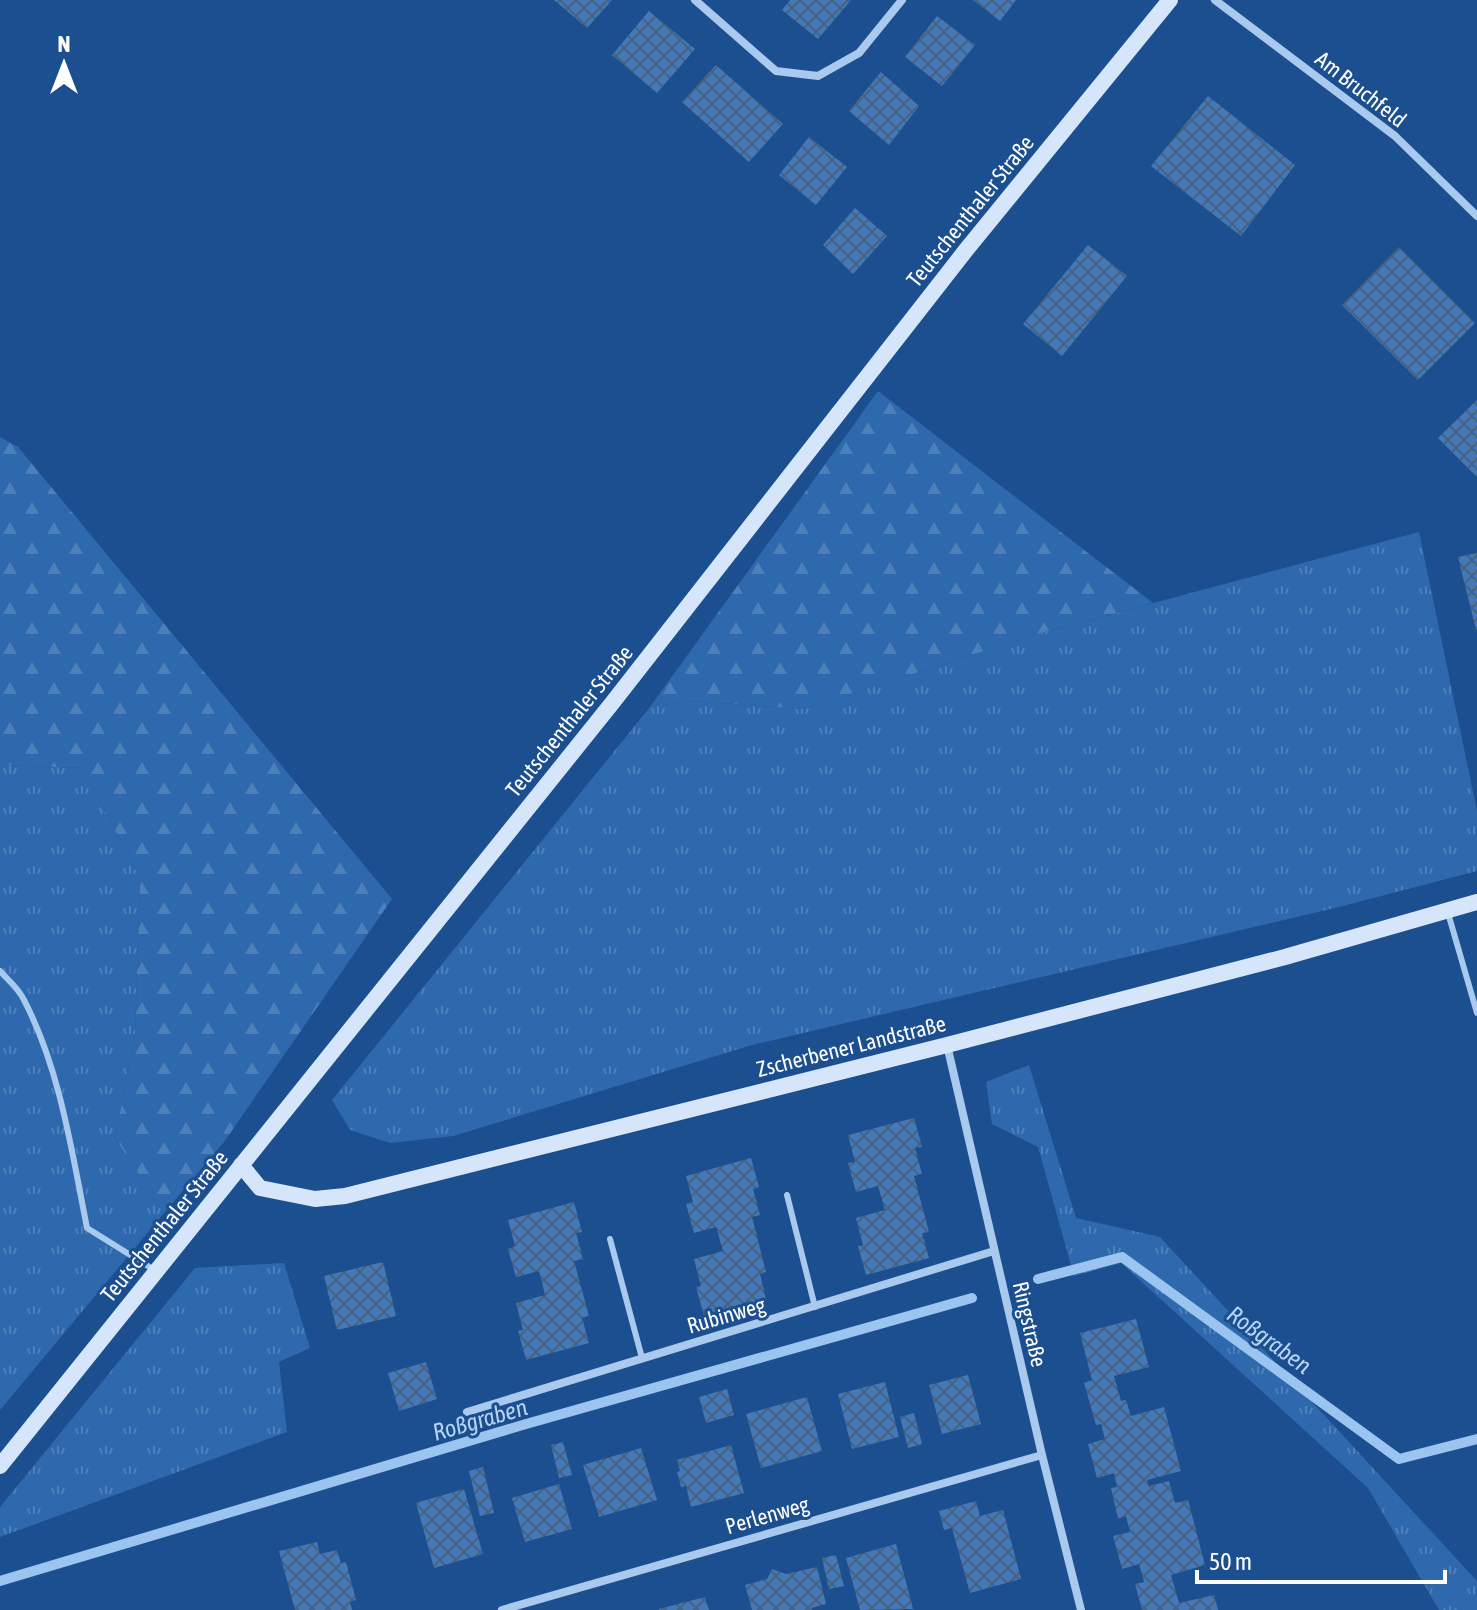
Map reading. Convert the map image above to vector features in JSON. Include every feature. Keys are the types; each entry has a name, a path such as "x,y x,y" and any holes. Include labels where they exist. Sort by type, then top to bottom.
{"street":[{"path":"695,0 776,71 818,76 859,53 902,0"},
{"name":"Teutschenthaler Straße","path":"0,1466 613,702 966,250 1170,0"},
{"name":"Am Bruchfeld","path":"1215,0 1395,136 1477,216"},
{"name":"Zscherbener Landstraße","path":"241,1165 260,1188 315,1199 345,1196 947,1045 1270,961 1477,902"},
{"name":"Ringstraße","path":"947,1045 1081,1610"},
{"name":"Rubinweg","path":"467,1412 994,1251"},
{"name":"Perlenweg","path":"502,1610 1042,1455"}],"lane":[{"path":"1447,910 1477,1013"},
{"path":"0,971 23,997 46,1057 69,1134 87,1228 156,1271"},
{"path":"787,1195 815,1307"},
{"path":"610,1239 642,1358"}],"green space":[{"path":"878,391 1153,603 1034,635 803,709 689,701 650,707"},
{"path":"0,437 18,447 392,899 224,1142 164,1213 115,1138 135,1035 140,878 83,768 0,765"},
{"path":"1419,532 1477,811 1477,871 1335,908 752,1045 453,1136 390,1143 350,1130 332,1100 650,707 689,701 803,709 1034,635"},
{"path":"0,765 83,768 140,878 135,1035 115,1138 164,1213 0,1410"},
{"path":"1029,1065 1076,1218 1160,1237 1477,1581 1477,1610 1439,1610 1368,1488 1121,1263 1074,1276 1038,1147 992,1124 986,1082"},
{"path":"284,1263 310,1348 279,1362 287,1432 0,1537 0,1507 195,1268"}],"building":[{"path":"554,0 612,0 587,28"},
{"path":"790,0 851,0 818,39 782,10"},
{"path":"973,0 1016,0 1000,21"},
{"path":"649,11 695,49 657,93 612,55"},
{"path":"937,16 975,45 942,86 905,57"},
{"path":"716,65 783,124 749,162 682,102"},
{"path":"881,72 919,106 889,145 849,111"},
{"path":"1208,96 1295,165 1241,236 1151,166"},
{"path":"809,137 847,167 816,205 779,175"},
{"path":"855,208 887,236 853,274 823,245"},
{"path":"1088,245 1127,276 1062,356 1023,324"},
{"path":"1399,247 1475,323 1418,380 1342,305"},
{"path":"1477,400 1477,477 1438,438"},
{"path":"1477,553 1477,630 1476,630 1458,557"},
{"path":"914,1118 922,1147 915,1148 922,1174 914,1176 929,1232 922,1233 929,1258 866,1275 858,1246 863,1245 856,1218 885,1210 878,1186 856,1192 848,1163 855,1162 848,1135"},
{"path":"751,1158 759,1187 753,1189 760,1215 752,1217 766,1272 760,1274 766,1299 704,1316 696,1287 701,1286 694,1259 723,1251 716,1227 694,1233 686,1204 693,1202 686,1176"},
{"path":"574,1202 582,1232 576,1233 583,1259 574,1261 589,1316 582,1318 589,1343 526,1360 518,1331 523,1330 516,1303 545,1295 539,1271 516,1277 508,1249 515,1246 508,1220"},
{"path":"383,1262 396,1316 337,1330 324,1276"},
{"path":"1136,1319 1149,1367 1114,1376 1121,1401 1126,1400 1131,1416 1164,1407 1181,1471 1147,1480 1149,1486 1169,1481 1175,1503 1188,1500 1205,1565 1171,1575 1179,1603 1214,1595 1218,1610 1142,1610 1135,1584 1144,1582 1139,1564 1122,1569 1113,1536 1130,1532 1126,1516 1118,1519 1111,1488 1117,1487 1114,1473 1097,1478 1088,1444 1105,1439 1101,1424 1096,1425 1084,1383 1092,1380 1080,1333"},
{"path":"426,1362 437,1399 399,1411 388,1373"},
{"path":"968,1375 981,1424 942,1434 929,1385"},
{"path":"885,1382 899,1437 852,1449 838,1394"},
{"path":"727,1389 734,1415 706,1423 699,1397"},
{"path":"807,1397 822,1451 761,1468 746,1414"},
{"path":"914,1413 922,1444 908,1448 900,1417"},
{"path":"563,1442 572,1475 559,1478 551,1445"},
{"path":"731,1445 744,1493 691,1507 686,1486 681,1487 677,1460"},
{"path":"641,1448 657,1500 599,1517 583,1465"},
{"path":"483,1467 494,1513 480,1516 469,1471"},
{"path":"559,1484 572,1529 525,1542 512,1498"},
{"path":"464,1489 483,1554 434,1568 416,1503"},
{"path":"976,1501 980,1516 1003,1510 1021,1579 970,1593 952,1528 944,1530 939,1511"},
{"path":"317,1542 320,1554 337,1550 341,1563 346,1562 356,1600 350,1602 352,1610 295,1610 279,1551"},
{"path":"896,1544 913,1609 860,1610 846,1558"},
{"path":"836,1555 844,1586 829,1589 822,1558"},
{"path":"817,1567 826,1604 812,1610 752,1610 745,1585 767,1579 772,1569 786,1574"},
{"path":"705,1597 709,1610 659,1610 659,1609"}],"waterway":[{"name":"Roßgraben","path":"1038,1279 1122,1257 1399,1459 1477,1439"},
{"name":"Roßgraben","path":"0,1581 526,1424 972,1298"}]}
